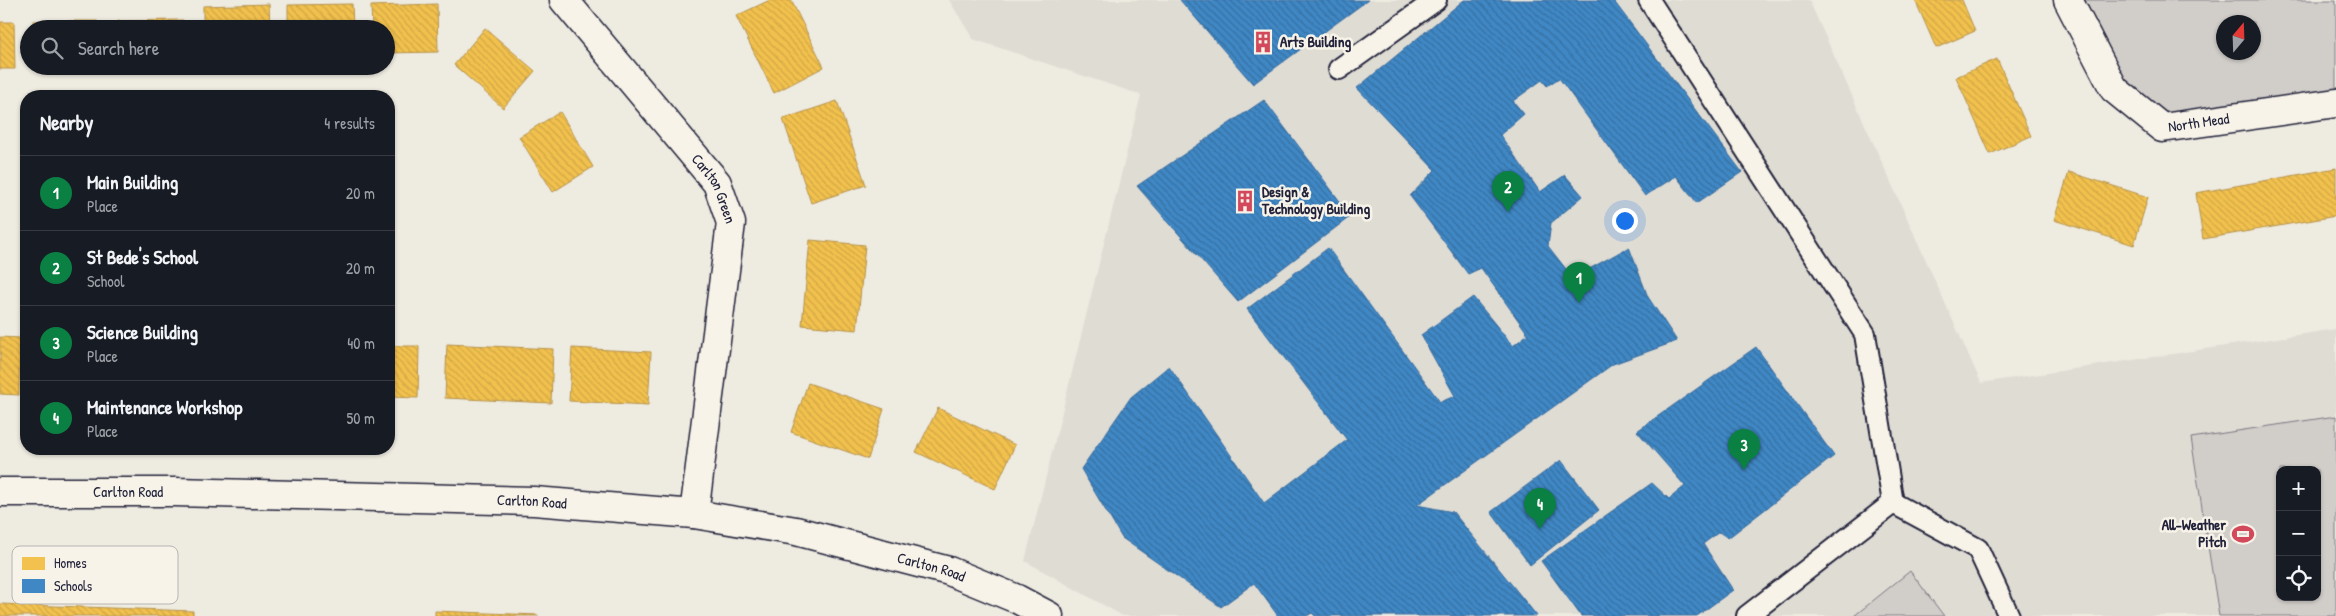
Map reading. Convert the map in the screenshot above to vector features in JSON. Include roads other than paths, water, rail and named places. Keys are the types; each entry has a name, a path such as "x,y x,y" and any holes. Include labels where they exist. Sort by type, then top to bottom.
{"street":[{"name":"Carlton Green","path":"564,0 717,183 731,224 694,514"},
{"name":"North Mead","path":"2068,0 2114,89 2162,128 2336,102"},
{"name":"Carlton Road","path":"0,492 175,492 534,501 694,514 796,531 949,571 1017,599 1049,616"}],"lane":[{"path":"1339,69 1436,0"},
{"path":"1657,5 1865,334 1893,503"},
{"path":"1747,616 1893,503"},
{"path":"1893,503 1978,549 2009,616"}],"place":[{"name":"Arts Building","path":"1263,42"},
{"name":"Design & Technology Building","path":"1245,201"},
{"name":"St Bede's School","path":"1508,212"},
{"name":"Main Building","path":"1579,303"},
{"name":"Science Building","path":"1744,470"},
{"name":"Maintenance Workshop","path":"1540,529"},
{"name":"All-Weather Pitch","path":"2243,534"}]}
